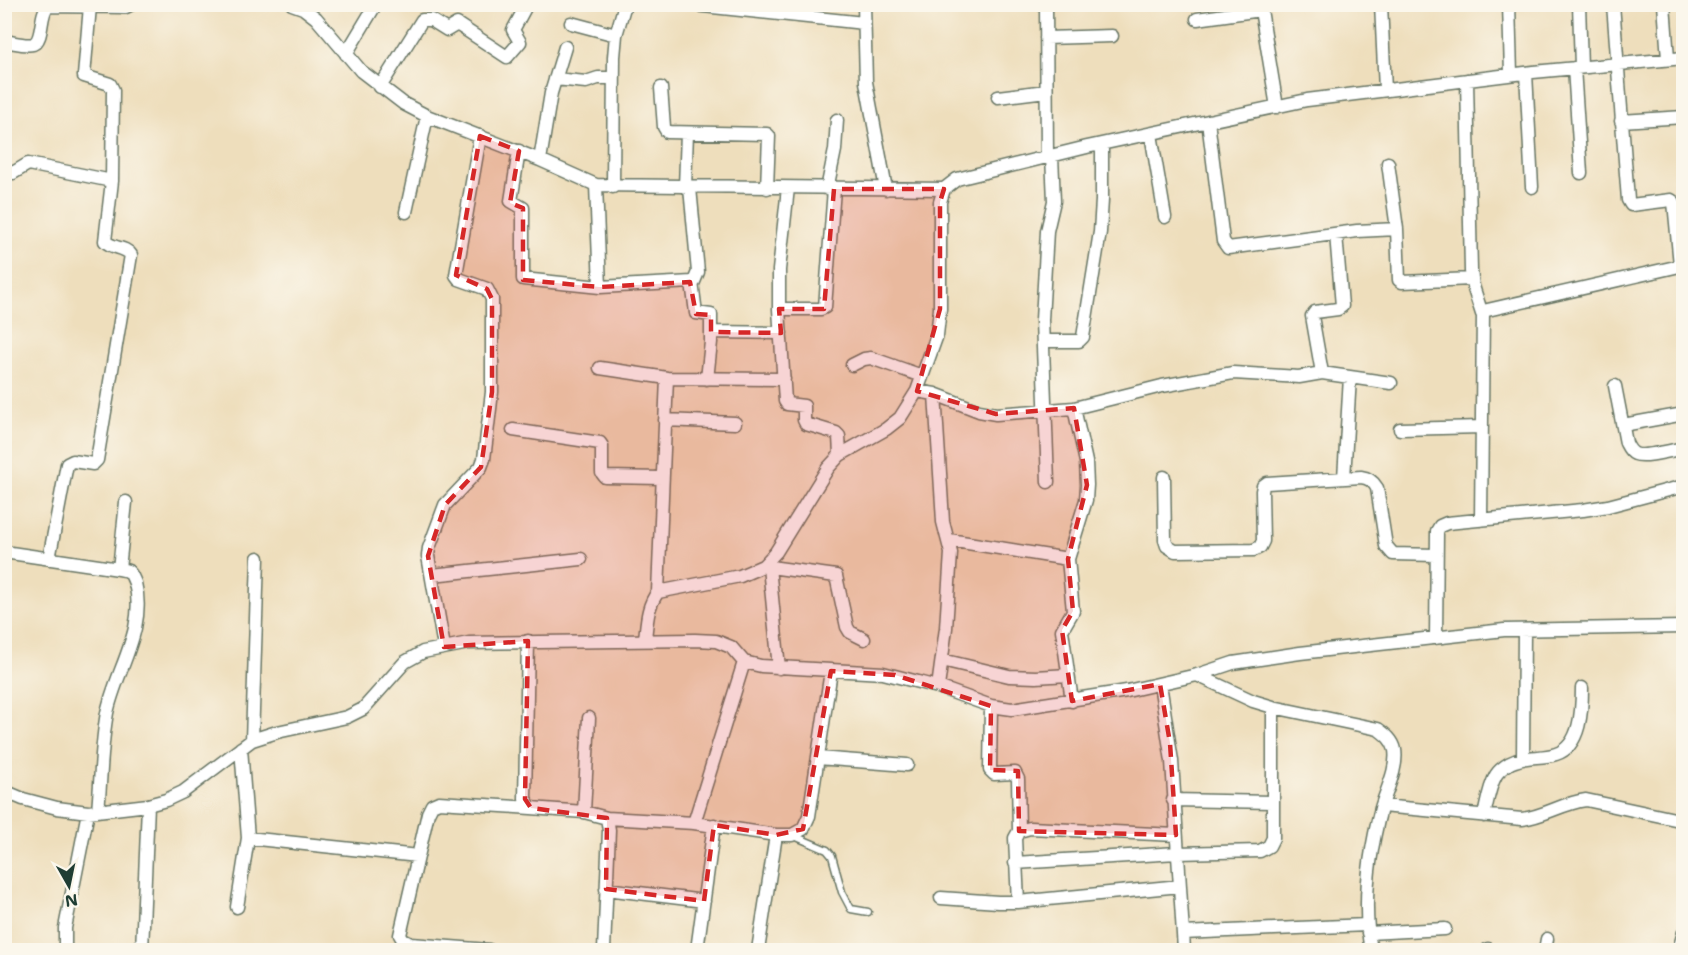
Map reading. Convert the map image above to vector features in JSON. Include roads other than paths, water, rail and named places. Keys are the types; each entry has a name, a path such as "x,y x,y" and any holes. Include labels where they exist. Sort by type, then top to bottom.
{"street":[{"path":"4,41 36,43 39,39 44,10 48,6 126,6 132,4"},
{"path":"346,54 376,4"},
{"path":"380,87 422,20 431,20 447,30 457,24 507,57 520,42 513,30 527,4"},
{"path":"613,187 616,35 626,4"},
{"path":"684,4 864,23"},
{"path":"864,4 868,100 886,189"},
{"path":"1046,4 1046,91 1054,201 1047,231 1042,320 1048,482"},
{"path":"1381,4 1385,90"},
{"path":"1509,4 1511,74"},
{"path":"1579,4 1581,173"},
{"path":"1482,314 1486,309 1682,265 1674,202 1671,200 1631,205 1628,201 1613,4"},
{"path":"1664,4 1668,59"},
{"path":"49,559 67,464 73,461 93,464 97,460 131,259 129,251 105,241 112,181 112,87 86,78 84,73 90,6"},
{"path":"300,6 316,18 361,71 404,104 427,116 519,151 596,185 687,188 944,189"},
{"path":"1197,19 1261,7 1277,107"},
{"path":"571,23 616,35"},
{"path":"1046,38 1112,36"},
{"path":"540,160 546,119 565,47"},
{"path":"778,668 766,567 828,468 840,455 886,429 900,418 917,391 937,335 940,309 940,202 944,189 957,179 1102,144 1307,100 1511,74 1683,58"},
{"path":"1526,73 1532,187"},
{"path":"555,79 586,82 598,78 614,78"},
{"path":"1467,80 1472,279 1482,314 1481,520"},
{"path":"661,88 665,130 687,133 766,134 770,140 767,188"},
{"path":"998,97 1046,91"},
{"path":"406,212 427,116"},
{"path":"1621,121 1683,117"},
{"path":"779,309 821,309 825,307 830,189 837,120"},
{"path":"1208,121 1223,242 1228,248 1336,234 1397,229"},
{"path":"687,133 687,188 698,272 693,284 695,311 698,314 711,315 707,379"},
{"path":"1152,134 1165,217"},
{"path":"444,647 428,556 429,548 446,505 481,467 484,459 492,392 492,299 487,289 459,279 456,275 480,136"},
{"path":"1044,341 1079,341 1083,337 1100,232 1102,144"},
{"path":"519,151 511,201 523,208 523,279 600,287 690,282 693,284"},
{"path":"1388,163 1397,229 1398,276 1402,282 1472,279"},
{"path":"4,171 13,173 28,164 112,181"},
{"path":"596,185 600,287"},
{"path":"788,188 779,270 779,309 786,402 804,406 806,424 836,433 840,455"},
{"path":"1322,374 1312,316 1314,312 1338,309 1342,306 1336,234"},
{"path":"711,332 781,333"},
{"path":"852,365 871,358 922,376"},
{"path":"600,368 667,378 784,378"},
{"path":"917,391 935,394 979,411 996,414 1074,408 1162,386 1233,373 1299,377 1322,374 1391,383"},
{"path":"1344,478 1350,377"},
{"path":"658,592 667,378"},
{"path":"1615,386 1626,443 1630,450 1635,454 1683,448"},
{"path":"935,394 942,505 951,553 938,687"},
{"path":"1072,701 1062,630 1073,611 1068,559 1086,500 1088,485 1086,462 1074,408"},
{"path":"1623,425 1683,414"},
{"path":"664,420 735,423"},
{"path":"1400,429 1482,427"},
{"path":"513,430 600,443 602,473 605,477 662,478"},
{"path":"1164,477 1165,540 1167,546 1175,551 1254,550 1260,547 1263,541 1262,491 1263,486 1267,483 1361,477 1367,478 1377,488 1388,550 1393,554 1436,555"},
{"path":"1436,638 1436,555 1437,531 1440,526 1447,523 1583,510 1683,486"},
{"path":"119,569 126,502"},
{"path":"949,540 1068,559"},
{"path":"4,552 129,572 133,576 137,593 138,610 134,634 106,715 93,811 65,928 64,951"},
{"path":"252,740 258,558"},
{"path":"432,575 582,559"},
{"path":"645,639 649,609 652,599 658,592 740,576 766,567 836,576 847,627 850,632 864,639"},
{"path":"4,791 23,799 57,808 93,811 148,805 166,800 183,792 252,740 277,732 347,717 363,709 405,662 423,652 469,643 645,639 717,642 731,647 744,662 761,666 882,673 938,687 991,706 1012,709 1072,701 1160,684 1233,663 1264,658 1524,630 1683,627"},
{"path":"1523,758 1524,630"},
{"path":"528,641 525,799 531,808"},
{"path":"942,660 1009,676 1068,675"},
{"path":"694,823 744,662"},
{"path":"489,951 411,944 403,940 400,935 432,805 450,802 584,812 607,818 694,823 776,835 792,835 803,829 808,816 831,671"},
{"path":"1197,675 1253,701 1378,729 1389,737 1395,749 1395,764 1382,806 1371,859 1367,929 1371,951"},
{"path":"1160,684 1170,743 1184,951"},
{"path":"1484,816 1496,775 1512,762 1523,758 1557,754 1565,749 1579,724 1582,688"},
{"path":"991,706 990,770 994,774 1015,773 1018,779 1019,831 1015,838 1018,902"},
{"path":"1015,863 1177,853 1260,851 1269,846 1273,838 1273,707"},
{"path":"584,812 589,718"},
{"path":"237,907 248,838 241,748"},
{"path":"818,758 907,765"},
{"path":"1173,800 1272,802"},
{"path":"1382,806 1522,819 1537,818 1575,802 1586,800 1683,821"},
{"path":"142,951 148,805"},
{"path":"604,951 609,830 607,818"},
{"path":"697,951 714,825"},
{"path":"1019,831 1030,828 1176,835"},
{"path":"758,951 776,835"},
{"path":"248,838 418,856"},
{"path":"941,898 1018,902 1179,886"},
{"path":"606,888 704,901"},
{"path":"1183,933 1444,929"},
{"path":"1679,951 1683,936"}],"lane":[{"path":"792,835 827,850 832,856 846,902 851,909 868,912"}]}
